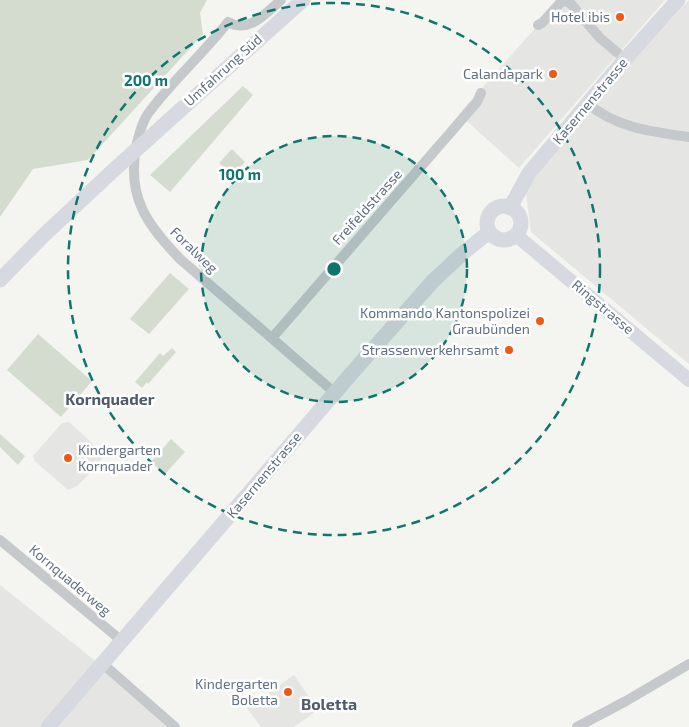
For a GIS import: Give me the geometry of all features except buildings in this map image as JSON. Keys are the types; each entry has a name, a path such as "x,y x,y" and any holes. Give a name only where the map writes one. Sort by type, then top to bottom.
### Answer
{"main road":[{"name":"Umfahrung Süd","path":"0,280 44,235 116,167 303,0"},
{"name":"Kasernenstrasse","path":"510,208 529,173 587,103 678,0"},
{"path":"504,206 510,208 520,218 520,227 516,235 507,240 497,239 489,232 487,220 493,210 504,206"},
{"name":"Kasernenstrasse","path":"48,727 334,393 439,275 489,232"},
{"name":"Ringstrasse","path":"516,235 689,380"}],"street":[{"name":"Foralweg","path":"282,0 260,18 245,26 236,26 228,22 211,44 148,113 139,135 134,163 134,182 137,198 145,215 162,240 180,259 334,393"},
{"path":"538,25 563,0 571,4 600,38 625,59"},
{"name":"Freifeldstrasse","path":"272,338 477,102 481,93"},
{"path":"587,103 606,116 630,126 689,137"},
{"name":"Kornquaderweg","path":"0,540 122,641"},
{"path":"103,664 175,727"},
{"path":"577,727 689,664"}],"shaded area":[{"path":"0,0 207,0 200,13 203,34 88,160 33,169 0,217"},
{"path":"563,0 665,0 519,168 459,114 538,25"},
{"path":"689,0 689,364 531,232 526,194 534,177 578,120"},
{"path":"243,86 253,95 170,192 150,175"},
{"path":"232,149 245,162 233,175 219,163"},
{"path":"170,273 189,289 149,334 130,319"},
{"path":"38,334 92,381 61,417 7,370"},
{"path":"172,348 176,352 148,384 147,382 142,388 135,382 160,353 163,356"},
{"name":"Kindergarten Kornquader","path":"69,422 105,455 94,468 94,471 77,486 68,490 35,461 33,456 62,423"},
{"path":"0,434 25,456 18,465 0,447"},
{"path":"171,439 185,452 165,474 151,462"},
{"path":"0,585 93,659 116,669 178,727 0,727"},
{"name":"Kindergarten Boletta","path":"294,675 318,710 294,727 261,727 247,708"}],"place":[{"name":"Hotel ibis","path":"620,17"},
{"name":"Calandapark","path":"553,74"},
{"name":"Kommando Kantonspolizei Graubünden","path":"540,321"},
{"name":"Strassenverkehrsamt","path":"509,350"},
{"name":"Kindergarten Kornquader","path":"68,458"},
{"name":"Kindergarten Boletta","path":"288,692"}],"district":[{"name":"Kornquader","path":"110,399"},
{"name":"Boletta","path":"329,704"}]}
